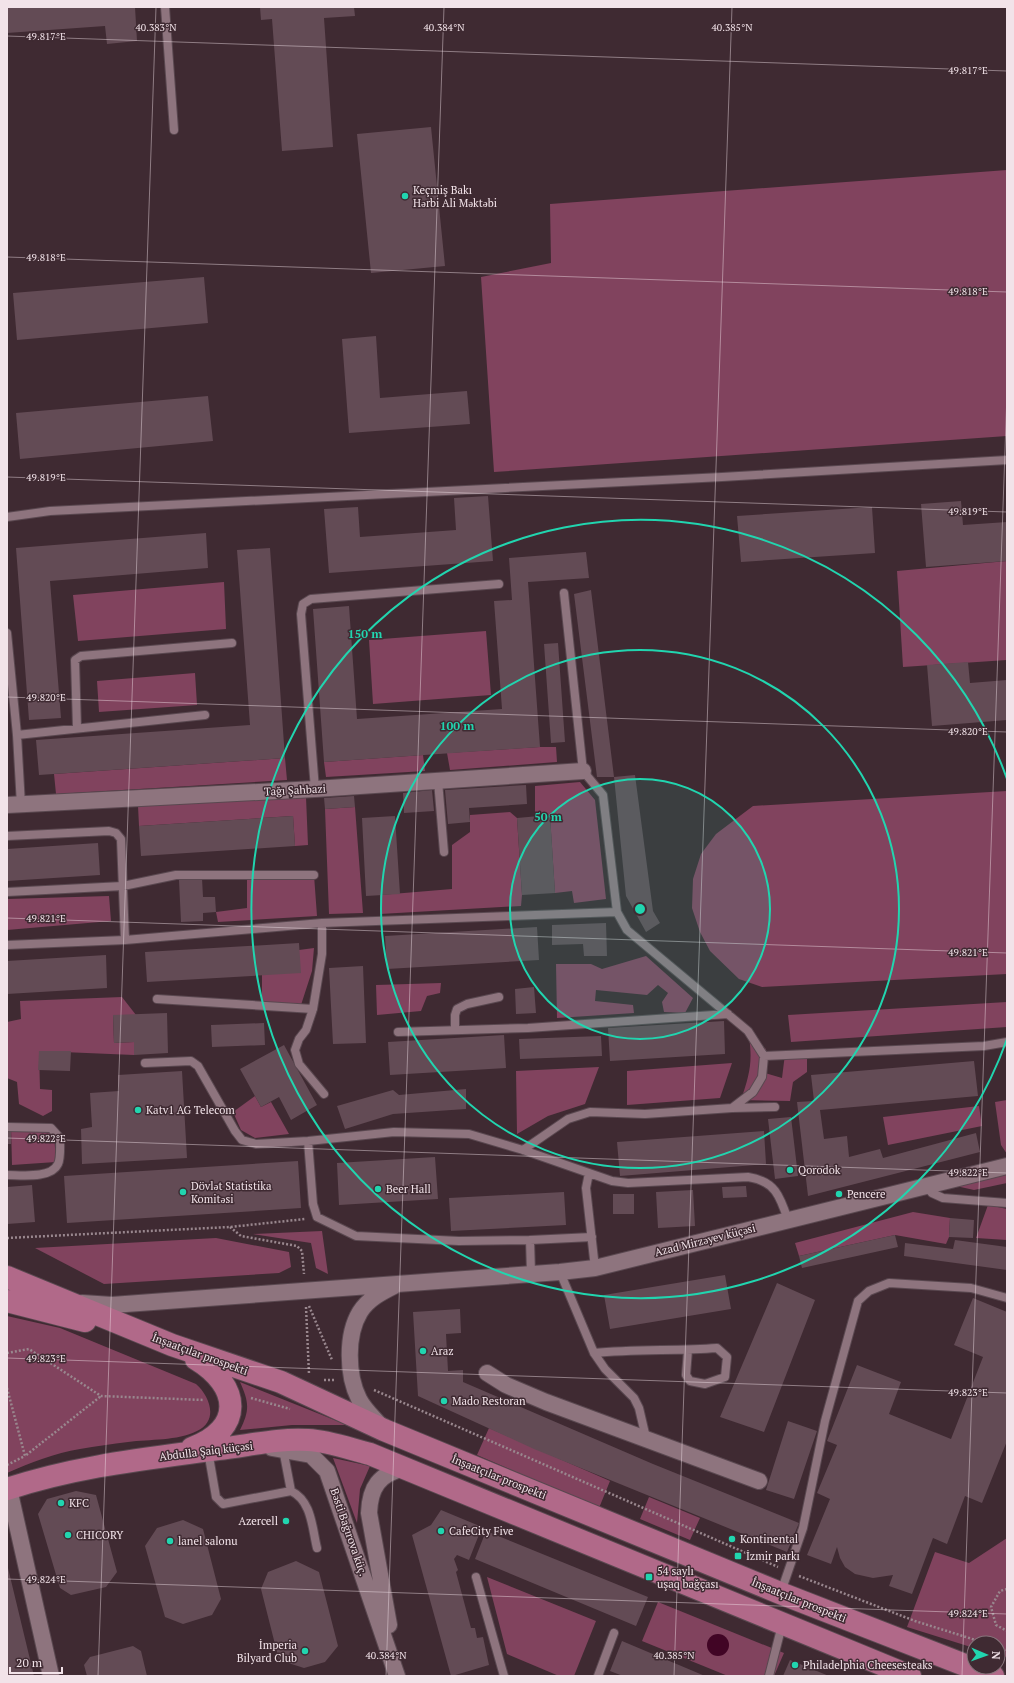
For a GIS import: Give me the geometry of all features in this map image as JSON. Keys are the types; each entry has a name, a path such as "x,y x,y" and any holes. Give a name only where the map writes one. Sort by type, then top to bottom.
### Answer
{"main road":[{"name":"İnşaatçılar prospekti","path":"7,1277 172,1345 281,1382 384,1430 780,1593 993,1676"},
{"path":"7,1301 172,1345 204,1364 219,1377 227,1389 230,1408 224,1426 214,1437 202,1444 169,1456"},
{"name":"Abdulla Şaiq küçəsi","path":"8,1489 78,1469 122,1461 281,1441 308,1440 332,1444 370,1454 405,1468"},
{"path":"405,1468 782,1625 910,1676"}],"street":[{"name":"Tağı Şahbazi","path":"14,805 315,789 583,771"},
{"name":"Azad Mirzəyev küçəsi","path":"63,1300 112,1305 560,1272 596,1268 925,1185 1007,1166"},
{"path":"384,1430 359,1399 353,1383 351,1343 354,1327 361,1311 371,1299 399,1283"},
{"path":"487,1373 506,1385 546,1402 759,1481"},
{"name":"Bəsti Bağırova küç.","path":"247,1446 283,1449 312,1455 327,1471 397,1676"},
{"name":"Bəsti Bağırova küç.","path":"397,1676 368,1513 370,1497 376,1485 390,1472 405,1468"},
{"path":"8,1489 51,1676"}],"lane":[{"path":"165,7 174,130"},
{"path":"7,517 50,511 722,477 1007,460"},
{"path":"315,789 301,614 303,604 310,599 499,584"},
{"path":"564,593 583,771 603,795 617,912 627,930 748,1031 764,1056 762,1076 754,1092 732,1108"},
{"path":"7,633 10,706 17,735 14,805"},
{"path":"78,728 75,660 81,656 232,643"},
{"path":"17,735 205,716"},
{"path":"438,781 444,852"},
{"path":"7,836 109,831 116,833 121,840 125,940"},
{"path":"7,892 123,886 176,875 314,875"},
{"path":"7,945 125,940 322,923 617,912"},
{"path":"322,923 322,954 314,993 313,1009 306,1030 295,1050 299,1064 324,1094"},
{"path":"455,1030 455,1015 457,1009 467,1004 500,997"},
{"path":"157,999 313,1009"},
{"path":"398,1032 528,1028 728,1014"},
{"path":"764,1056 984,1046 1007,1042"},
{"path":"145,1063 191,1061 198,1066 235,1131 242,1140 256,1144 308,1141 394,1132 469,1134 523,1150 612,1181 628,1183 748,1177 759,1179 767,1183 775,1190 780,1198 788,1220"},
{"path":"523,1150 568,1119 590,1112 645,1114 732,1108 775,1107"},
{"path":"7,1127 51,1128 60,1138 58,1164 51,1171 44,1174 7,1175"},
{"path":"308,1141 313,1204 318,1217 356,1236 459,1241 592,1237"},
{"path":"589,1173 586,1188 596,1268"},
{"path":"925,1185 932,1193 943,1198 1007,1203"},
{"path":"530,1240 531,1273"},
{"path":"560,1272 594,1353 606,1369 634,1398 639,1408 646,1438"},
{"path":"780,1593 803,1528 825,1421 858,1301 869,1291 889,1283 970,1288 1007,1298"},
{"path":"594,1353 651,1349 688,1350 717,1348 727,1357 724,1377 705,1384 690,1381 686,1375 688,1350"},
{"path":"283,1449 291,1491"},
{"path":"208,1451 216,1497 223,1504 291,1491 298,1494 307,1505 317,1548"},
{"path":"476,1577 504,1676"},
{"path":"769,1676 782,1625"},
{"path":"598,1676 614,1633"}],"path":[{"path":"7,1238 230,1227 318,1217"},
{"path":"230,1227 241,1236 297,1246 302,1251 305,1290"},
{"path":"310,1380 306,1300 334,1365"},
{"path":"7,1353 29,1349 101,1396 204,1400"},
{"path":"318,1380 341,1380"},
{"path":"7,1388 25,1456"},
{"path":"372,1389 788,1571 915,1622 966,1637"},
{"path":"7,1465 25,1456 101,1396"},
{"path":"251,1398 291,1409"},
{"path":"1007,1589 1000,1591 991,1607 996,1625 1007,1631"}],"shaded area":[{"path":"1007,170 1007,436 494,472 481,277 551,263 550,204"},
{"path":"1007,561 1007,660 903,667 897,571"},
{"path":"224,582 226,629 78,641 73,595"},
{"path":"486,631 491,695 373,704 369,640"},
{"path":"195,673 197,705 99,712 97,681"},
{"path":"556,747 557,762 450,770 447,753"},
{"path":"423,755 425,771 326,777 324,762"},
{"path":"285,758 287,780 56,794 54,774"},
{"path":"580,782 595,800 606,899 574,903 572,891 555,893 550,816 535,816 535,786"},
{"path":"1007,791 1007,974 762,987 739,979 710,951 700,932 692,908 693,879 701,854 716,834 753,806"},
{"path":"306,797 308,845 295,846 293,816 139,826 138,806"},
{"path":"355,807 363,913 329,914 325,809"},
{"path":"510,812 517,818 522,895 521,906 380,914 380,895 452,889 452,845 470,832 470,815"},
{"path":"314,875 317,916 218,922 216,912 247,908 247,879"},
{"path":"109,896 111,921 7,930 7,899"},
{"path":"314,948 312,971 301,1005 262,1002 262,975 299,950"},
{"path":"646,956 693,998 685,1013 664,1012 662,1002 668,993 658,985 647,995 596,990 595,1001 633,1005 634,1013 557,1018 556,964 591,964 602,969"},
{"path":"441,983 440,993 427,996 421,1011 377,1015 376,985"},
{"path":"122,997 136,1015 113,1016 114,1043 134,1042 134,1055 39,1051 40,1089 52,1090 52,1111 43,1116 19,1104 17,1082 7,1078 7,1022 21,1019 20,1001"},
{"path":"1007,1002 1007,1027 791,1042 788,1015"},
{"path":"749,1037 766,1049 765,1073 782,1078 785,1054 807,1056 807,1072 793,1082 790,1101 741,1100 750,1069 751,1054"},
{"path":"732,1063 720,1098 627,1105 627,1071"},
{"path":"599,1067 585,1104 548,1116 517,1134 516,1071"},
{"path":"255,1096 261,1107 271,1102 289,1134 255,1138 241,1130 233,1112"},
{"path":"1007,1100 1007,1154 1001,1145 995,1102"},
{"path":"979,1106 982,1126 888,1145 883,1117"},
{"path":"11,1126 54,1133 56,1162 12,1165"},
{"path":"1007,1173 1007,1183 974,1190 956,1186"},
{"path":"988,1205 1007,1209 1007,1240 976,1238"},
{"path":"913,1212 950,1218 949,1237 946,1244 895,1235 799,1256 795,1243"},
{"path":"322,1231 328,1274 316,1268 311,1243 253,1234"},
{"path":"216,1238 289,1252 291,1267 279,1273 104,1284 35,1248"},
{"path":"7,1316 60,1328 196,1384 205,1395 210,1408 208,1421 204,1427 181,1437 136,1441 61,1453 7,1473"},
{"path":"240,1382 347,1425 292,1425 240,1430 247,1411 247,1401"},
{"path":"489,1428 610,1481 599,1508 477,1455"},
{"path":"333,1458 370,1466 360,1489 357,1523"},
{"path":"649,1497 700,1518 690,1540 640,1519"},
{"path":"1007,1538 1007,1657 1006,1635 966,1635 966,1645 907,1627 935,1552 969,1563"},
{"path":"487,1577 596,1621 574,1676 559,1676 507,1654"},
{"path":"658,1602 784,1653 774,1676 728,1676 642,1641"},
{"path":"718,1634 726,1637 729,1645 726,1653 718,1656 710,1653 707,1645 710,1637"}],"building":[{"path":"7,7 135,7 137,41 107,44 105,26 7,33"},
{"path":"260,7 354,7 355,16 324,18 333,147 282,151 272,19 261,20"},
{"path":"431,127 445,266 371,273 357,134"},
{"path":"204,277 208,323 17,340 13,293"},
{"path":"376,336 380,398 467,391 470,424 349,433 342,339"},
{"path":"208,396 213,441 20,459 16,413"},
{"path":"488,496 493,561 329,573 324,509 358,507 360,537 456,530 454,498"},
{"path":"961,501 963,525 1007,522 1007,561 926,567 921,504"},
{"path":"872,507 875,553 741,562 737,516"},
{"path":"206,533 208,568 50,581 61,718 29,720 16,548"},
{"path":"270,548 285,758 39,775 36,740 250,725 237,550"},
{"path":"586,552 589,578 528,582 540,747 324,762 313,609 349,606 357,719 502,709 494,601 512,600 509,558"},
{"path":"591,590 614,777 597,777 574,594"},
{"path":"558,643 565,742 551,743 544,644"},
{"path":"968,662 970,683 1007,680 1007,720 932,726 927,665"},
{"path":"635,775 653,911 660,923 646,932 626,896 614,777"},
{"path":"526,785 527,804 469,808 470,822 448,824 445,790"},
{"path":"432,790 434,811 404,813 403,793"},
{"path":"354,796 355,807 325,809 324,798"},
{"path":"550,815 555,893 522,895 517,818"},
{"path":"293,816 295,846 141,856 139,826"},
{"path":"395,816 400,894 366,896 362,818"},
{"path":"98,843 100,875 7,881 7,849"},
{"path":"202,878 203,897 215,897 216,912 203,913 203,921 181,922 179,880"},
{"path":"606,923 607,956 584,956 583,944 552,945 552,925"},
{"path":"537,927 539,960 387,969 385,936"},
{"path":"299,943 301,973 147,982 145,952"},
{"path":"106,955 107,988 7,994 7,961"},
{"path":"363,966 366,1043 333,1044 329,968"},
{"path":"534,987 536,1013 516,1014 515,989"},
{"path":"167,1013 168,1053 134,1055 134,1042 114,1043 113,1015"},
{"path":"724,1021 725,1054 610,1061 608,1028"},
{"path":"264,1023 265,1045 212,1047 211,1025"},
{"path":"504,1035 506,1068 390,1075 388,1042"},
{"path":"601,1036 602,1056 520,1059 519,1039"},
{"path":"284,1045 317,1105 291,1120 279,1097 261,1107 240,1069"},
{"path":"39,1051 71,1051 70,1071 38,1070"},
{"path":"974,1061 978,1096 820,1110 824,1139 847,1136 849,1157 880,1149 883,1158 976,1133 980,1152 808,1196 797,1102 814,1101 811,1075"},
{"name":"Katv1 AG Telecom","path":"182,1071 187,1158 82,1164 81,1129 92,1127 90,1093 119,1091 118,1075"},
{"path":"466,1089 466,1109 393,1114 345,1129 337,1106 393,1090 399,1095"},
{"path":"791,1117 798,1176 775,1179 768,1119"},
{"path":"764,1131 766,1164 620,1176 617,1142"},
{"path":"7,1132 11,1132 11,1144 7,1144"},
{"path":"435,1157 438,1199 339,1205 337,1163"},
{"name":"Dövlət Statistika Komitəsi","path":"298,1161 301,1208 67,1223 64,1176"},
{"path":"32,1185 35,1222 7,1224 7,1187"},
{"path":"746,1186 747,1197 723,1198 722,1187"},
{"path":"693,1190 695,1226 658,1228 656,1192"},
{"path":"564,1192 566,1225 451,1231 449,1198"},
{"path":"613,1194 634,1194 634,1214 613,1214"},
{"path":"950,1218 974,1220 973,1238 949,1237"},
{"path":"895,1235 898,1247 802,1268 799,1256"},
{"path":"955,1240 1007,1247 1007,1270 904,1256 905,1243 953,1249"},
{"path":"725,1275 731,1309 610,1329 604,1295"},
{"path":"777,1283 815,1300 764,1432 720,1417"},
{"path":"973,1298 1007,1312 1007,1441 982,1503 965,1496 947,1544 933,1538 912,1594 889,1586 893,1575 873,1578 855,1574 845,1567 840,1558 837,1547 831,1564 807,1555 830,1499 817,1493 837,1445 827,1441 857,1365 901,1382 889,1414 951,1439 983,1357 954,1345"},
{"path":"460,1309 461,1333 446,1334 448,1371 463,1370 463,1382 653,1464 799,1523 787,1552 534,1449 418,1396 413,1312"},
{"path":"788,1421 817,1431 794,1499 766,1490"},
{"path":"76,1491 96,1495 117,1572 106,1587 71,1595 60,1588 38,1514 47,1499"},
{"path":"441,1510 482,1527 469,1560 457,1555 454,1559 458,1570 456,1572 471,1628 475,1628 477,1638 483,1637 489,1665 452,1676 412,1535 431,1525"},
{"path":"183,1520 203,1529 221,1599 212,1615 183,1624 165,1617 145,1546 157,1528"},
{"path":"486,1531 648,1597 636,1626 475,1559"},
{"path":"296,1561 319,1572 338,1646 325,1662 304,1668 279,1660 261,1589 268,1572"},
{"path":"8,1568 34,1676 7,1676"},
{"path":"622,1641 705,1676 623,1676 610,1671"},
{"path":"133,1646 141,1651 147,1676 87,1676 84,1665 90,1657"},
{"path":"790,1660 829,1676 783,1676"}],"place":[{"name":"Keçmiş Bakı Hərbi Ali Məktəbi","path":"405,196"},
{"name":"Katv1 AG Telecom","path":"138,1110"},
{"name":"Qorodok","path":"790,1170"},
{"name":"Beer Hall","path":"378,1189"},
{"name":"Dövlət Statistika Komitəsi","path":"183,1192"},
{"name":"Pencere","path":"839,1194"},
{"name":"Araz","path":"423,1351"},
{"name":"Mado Restoran","path":"444,1401"},
{"name":"KFC","path":"61,1503"},
{"name":"Azercell","path":"286,1521"},
{"name":"CafeCity Five","path":"441,1531"},
{"name":"CHICORY","path":"68,1535"},
{"name":"Kontinental","path":"732,1539"},
{"name":"lanel salonu","path":"170,1541"},
{"name":"İzmir parkı","path":"738,1556"},
{"name":"54 saylı uşaq bağçası","path":"649,1577"},
{"name":"İmperia Bilyard Club","path":"305,1651"},
{"name":"Philadelphia Cheesesteaks","path":"795,1665"}]}
